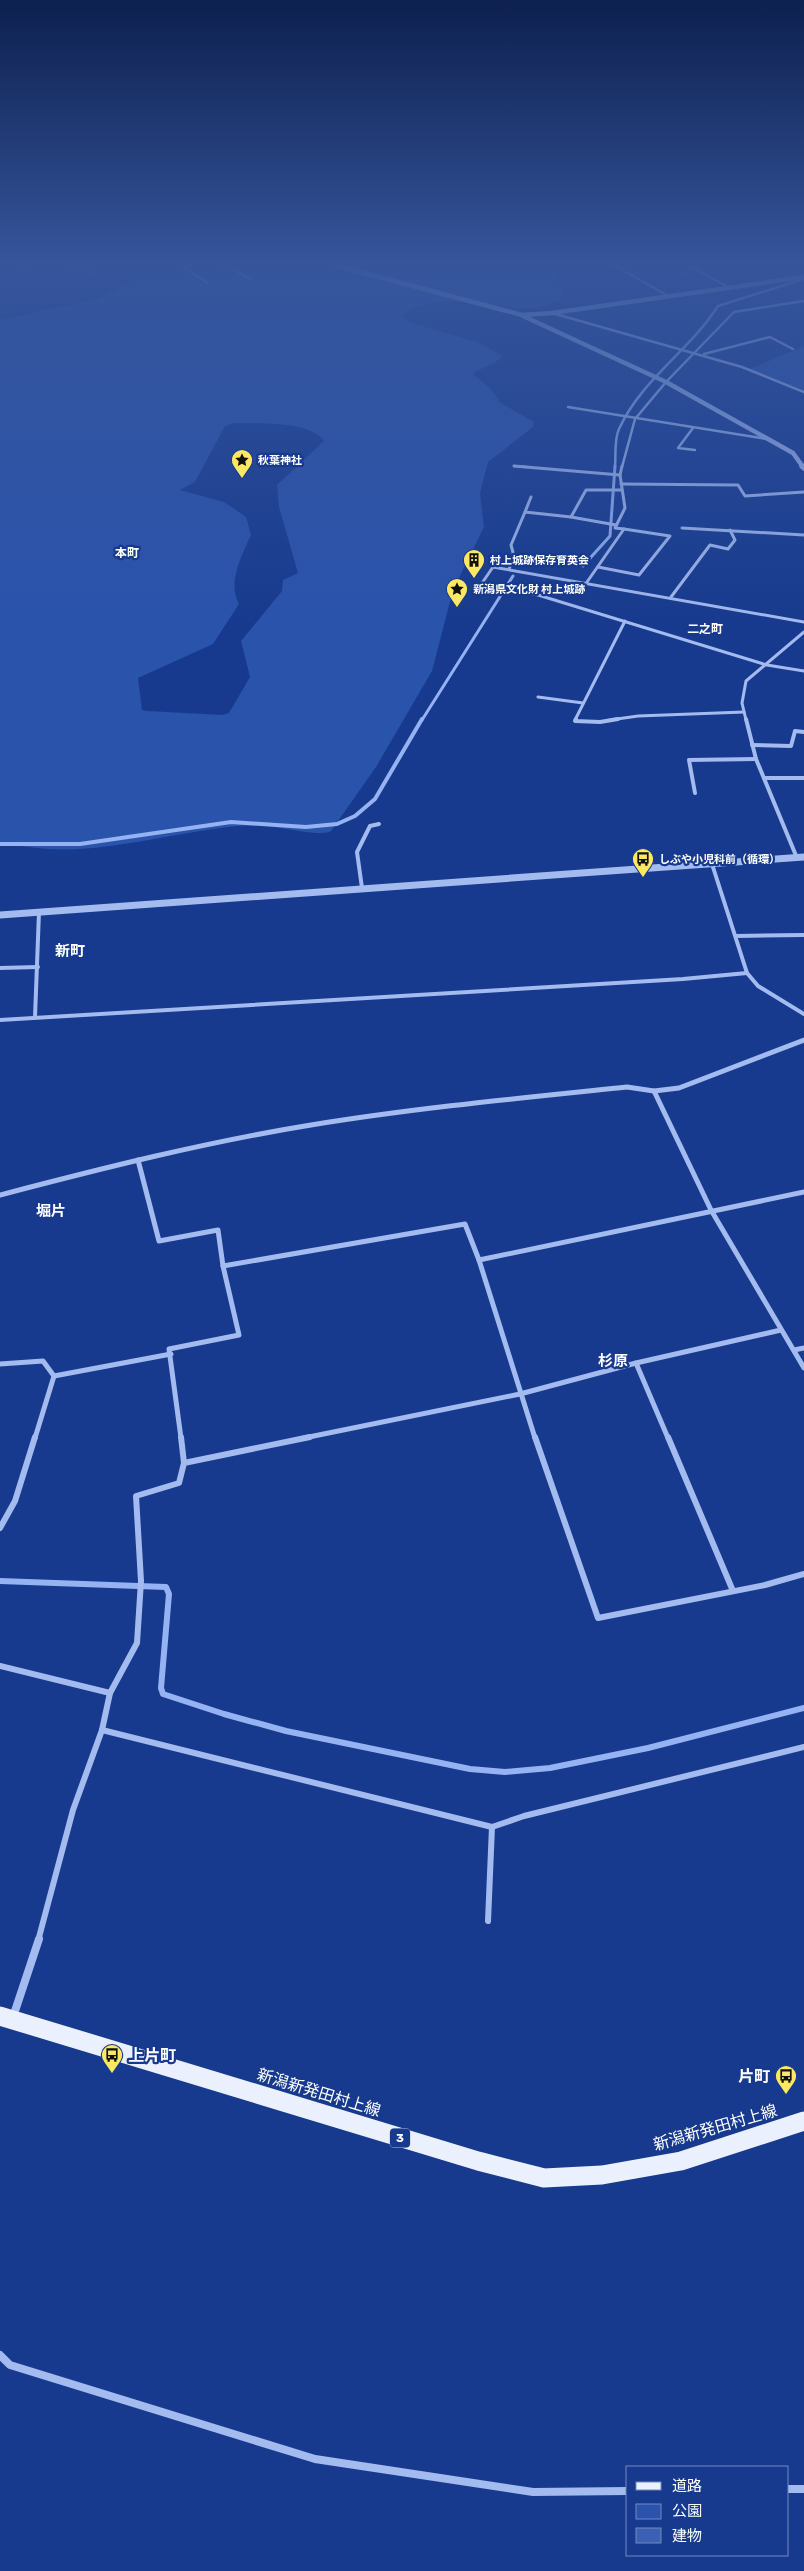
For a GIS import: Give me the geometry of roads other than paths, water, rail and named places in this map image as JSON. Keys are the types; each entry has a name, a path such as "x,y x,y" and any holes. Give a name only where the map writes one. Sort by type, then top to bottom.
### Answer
{"main road":[{"name":"新潟新発田村上線","path":"6,2018 478,2161 544,2178 602,2175 681,2161 804,2121"}],"street":[{"path":"616,525 625,508 620,475 635,419 664,385"},
{"path":"671,385 795,452 804,468"},
{"path":"788,385 804,392"},
{"path":"568,407 770,439"},
{"path":"693,428 678,448 695,450"},
{"path":"514,466 620,475"},
{"path":"621,484 738,484 745,496 804,492"},
{"path":"571,517 586,490 622,490"},
{"path":"509,569 514,556 511,545 531,497"},
{"path":"525,512 571,517 616,525"},
{"path":"598,567 639,575 670,536 624,530 615,528 616,525"},
{"path":"682,528 804,534"},
{"path":"587,582 624,530"},
{"path":"671,597 710,545 728,549 735,540 730,530"},
{"path":"804,622 587,582 493,567 480,586 538,595 767,665 804,671"},
{"path":"625,622 575,721 600,722 638,716 744,712"},
{"path":"0,915 800,857 756,759 742,703 746,681 804,632"},
{"path":"538,697 583,703"},
{"path":"752,746 791,746 795,731 804,732"},
{"path":"695,793 689,760 756,759"},
{"path":"764,778 804,778"},
{"path":"362,888 357,852 370,826 379,824"},
{"path":"712,864 747,973 758,986 804,1014"},
{"path":"35,1017 39,912"},
{"path":"736,936 804,935"},
{"path":"0,968 38,967"},
{"path":"0,1020 674,980 747,973"},
{"path":"0,1195 138,1160 266,1132 367,1116 627,1088 654,1090 678,1088 804,1040"},
{"path":"654,1090 711,1210 804,1368"},
{"path":"6,2018 44,1927 74,1810 102,1730 110,1693 137,1644 141,1581 136,1496 179,1483 184,1463 169,1349 240,1335 223,1266 218,1230 159,1241 138,1160"},
{"path":"479,1260 804,1192"},
{"path":"223,1266 466,1224 520,1394 598,1618 733,1591 804,1574"},
{"path":"184,1463 520,1394 636,1363 782,1330"},
{"path":"794,1350 804,1348"},
{"path":"54,1376 171,1354"},
{"path":"0,1364 43,1361 54,1376"},
{"path":"636,1363 733,1591"},
{"path":"0,1528 15,1501 54,1376"},
{"path":"0,1666 110,1693"},
{"path":"102,1730 492,1827 524,1816 804,1747"},
{"path":"488,1921 492,1827"},
{"path":"0,2355 10,2365 315,2458 533,2492 626,2491"},
{"path":"789,2489 804,2489"}],"waterway":[{"path":"615,467 617,433 628,411 649,385"},
{"path":"583,566 610,536 615,466"},
{"path":"422,720 513,576"},
{"path":"0,844 80,844 231,822 306,827 337,824 355,816 375,799 422,719"},
{"path":"0,1581 166,1587 169,1594 161,1688 163,1694 224,1714 286,1731 470,1769 505,1772 550,1768 648,1748 804,1708"}],"place":[{"name":"秋葉神社","path":"242,479"},
{"name":"村上城跡保存育英会","path":"474,579"},
{"name":"新潟県文化財 村上城跡","path":"457,608"},
{"name":"しぶや小児科前（循環）","path":"643,878"},
{"name":"上片町","path":"112,2074"},
{"name":"片町","path":"786,2095"}],"district":[{"name":"本町","path":"127,553"},
{"name":"二之町","path":"705,629"},
{"name":"新町","path":"70,951"},
{"name":"堀片","path":"51,1211"},
{"name":"杉原","path":"613,1361"}]}
